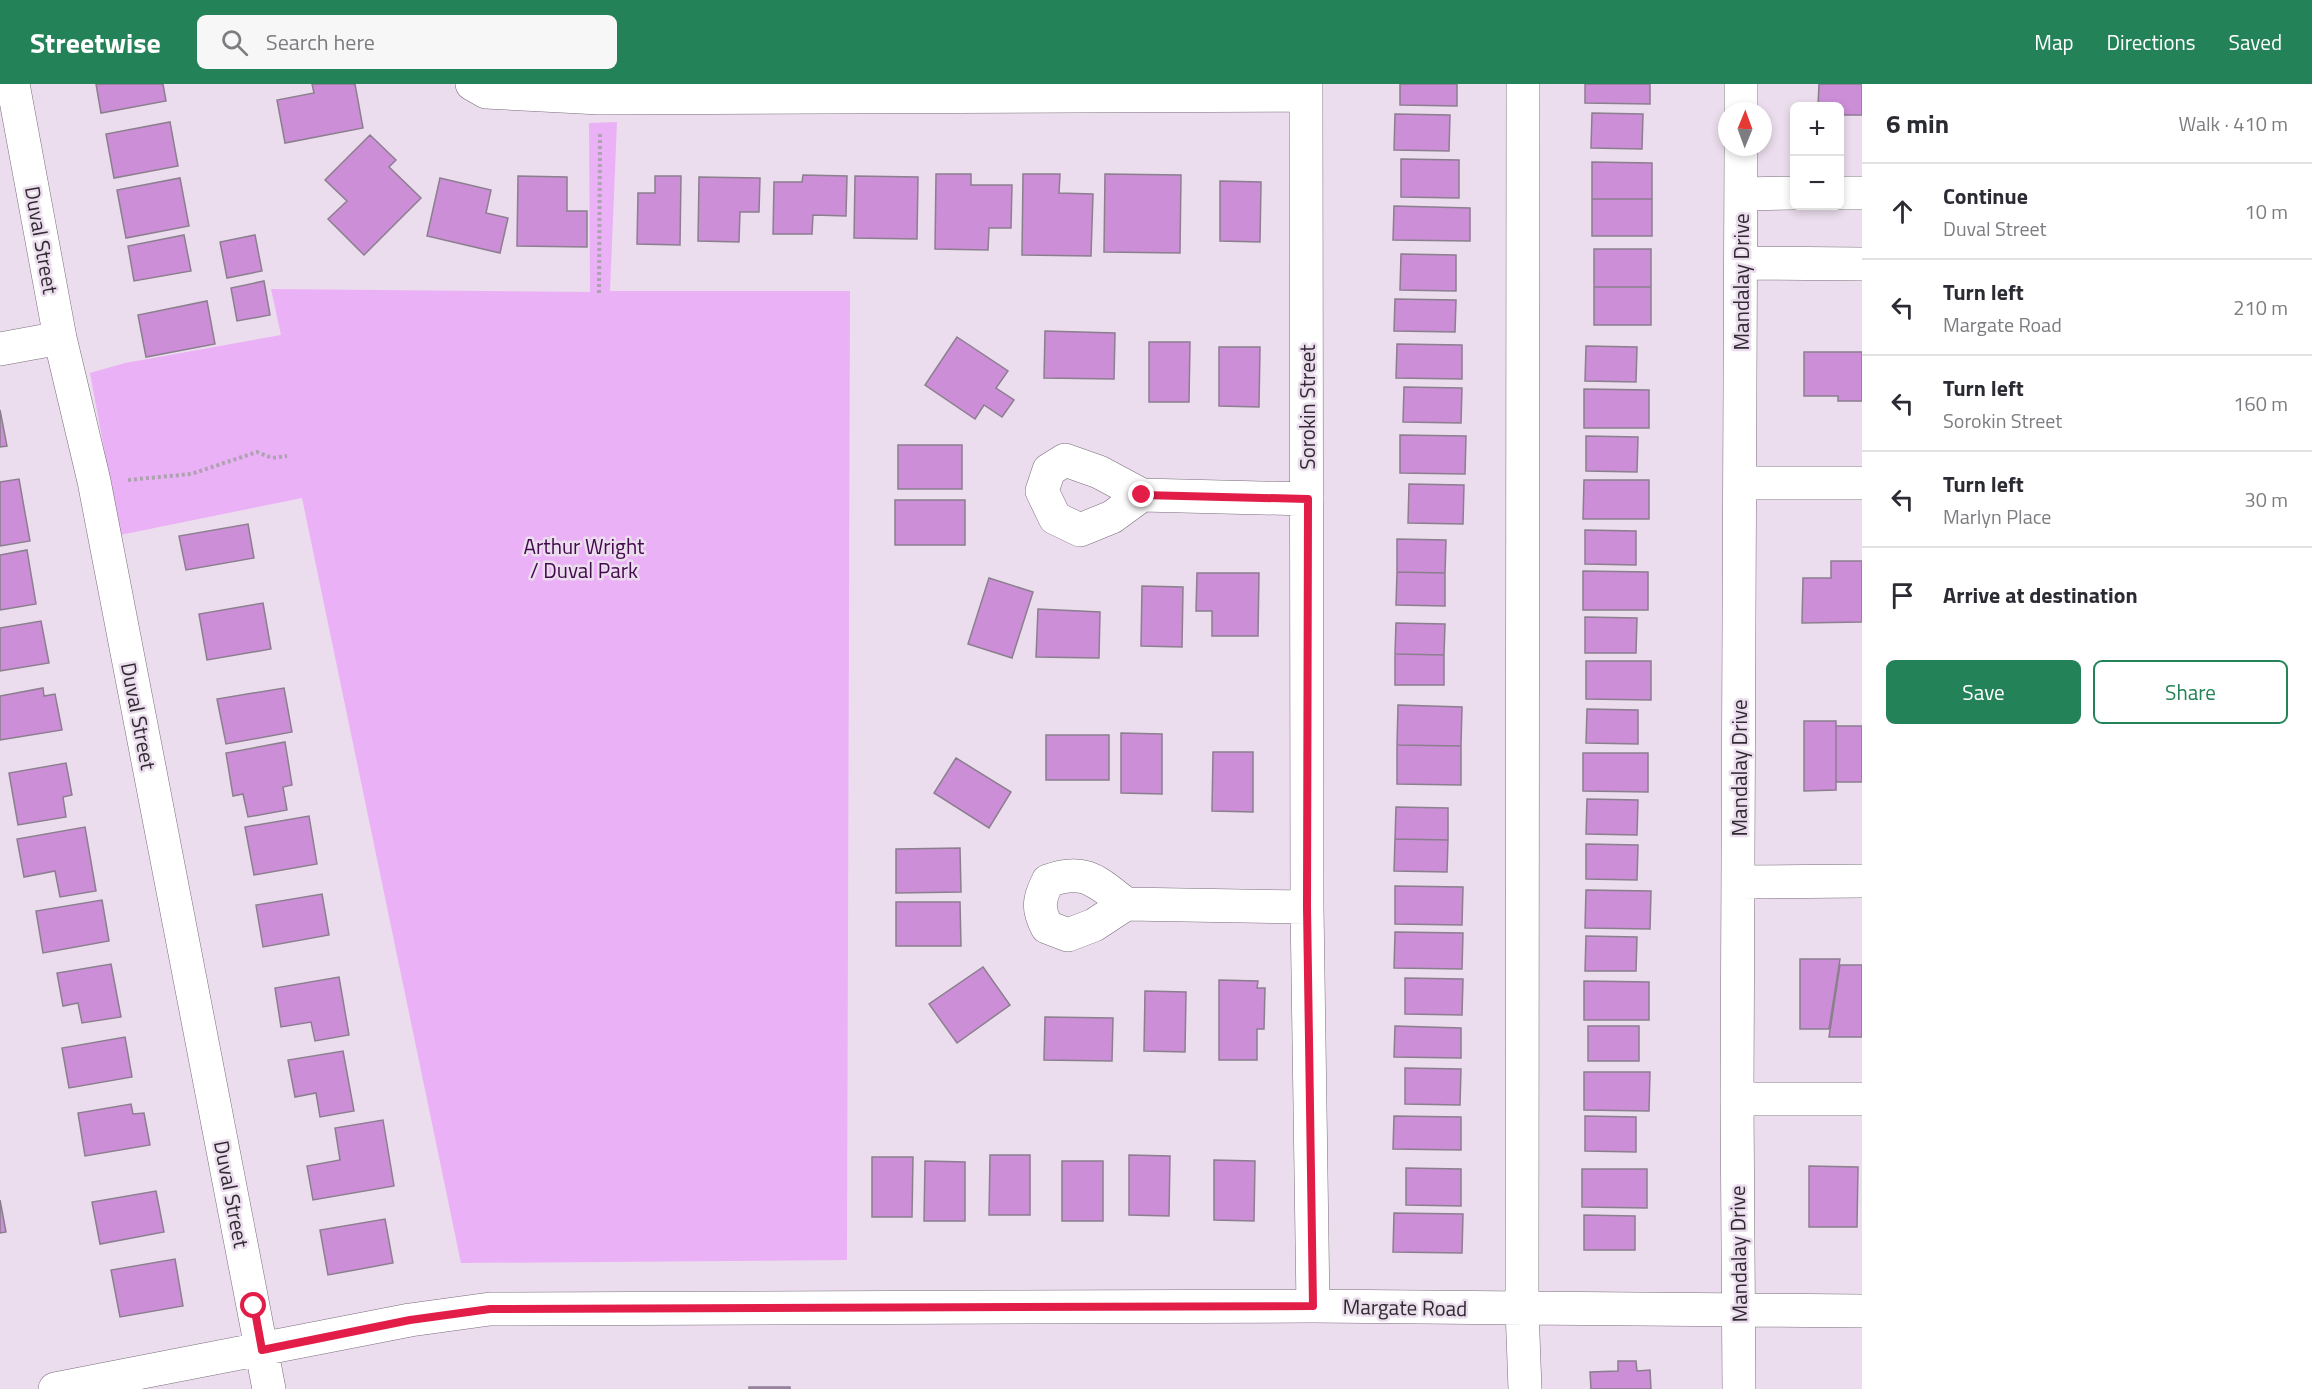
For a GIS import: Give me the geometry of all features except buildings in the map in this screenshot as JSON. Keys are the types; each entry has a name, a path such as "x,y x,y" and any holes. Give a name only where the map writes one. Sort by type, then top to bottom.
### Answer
{"street":[{"name":"Duval Street","path":"13,84 60,338 94,481 269,1389"},
{"path":"472,84 486,92 600,98 1306,90"},
{"path":"1523,84 1522,1308 1525,1389"},
{"path":"1741,84 1741,102"},
{"name":"Sorokin Street","path":"1306,90 1307,907 1313,1306"},
{"name":"Mandalay Drive","path":"1739,1389 1737,1099 1741,156"},
{"path":"1741,194 1790,193"},
{"path":"1844,193 1862,193"},
{"path":"1742,263 1862,264"},
{"path":"0,349 60,338"},
{"path":"1741,483 1862,483"},
{"path":"1142,495 1308,499"},
{"path":"1738,882 1862,881"},
{"path":"1126,904 1307,907"},
{"path":"1737,1099 1862,1099"},
{"name":"Margate Road","path":"55,1389 410,1320 490,1309 1313,1306 1862,1311"}],"path":[{"path":"599,293 600,98"},
{"path":"94,481 112,484 141,478 192,474 257,452 272,458 287,456"}],"green space":[{"name":"Arthur Wright / Duval Park","path":"617,122 610,291 850,291 847,1260 461,1263 302,498 120,535 90,373 125,363 281,335 271,289 590,292 589,123"}],"route":[{"path":"254,1306 262,1350 410,1320 490,1309 1313,1306 1307,907 1308,499 1142,495"}]}
